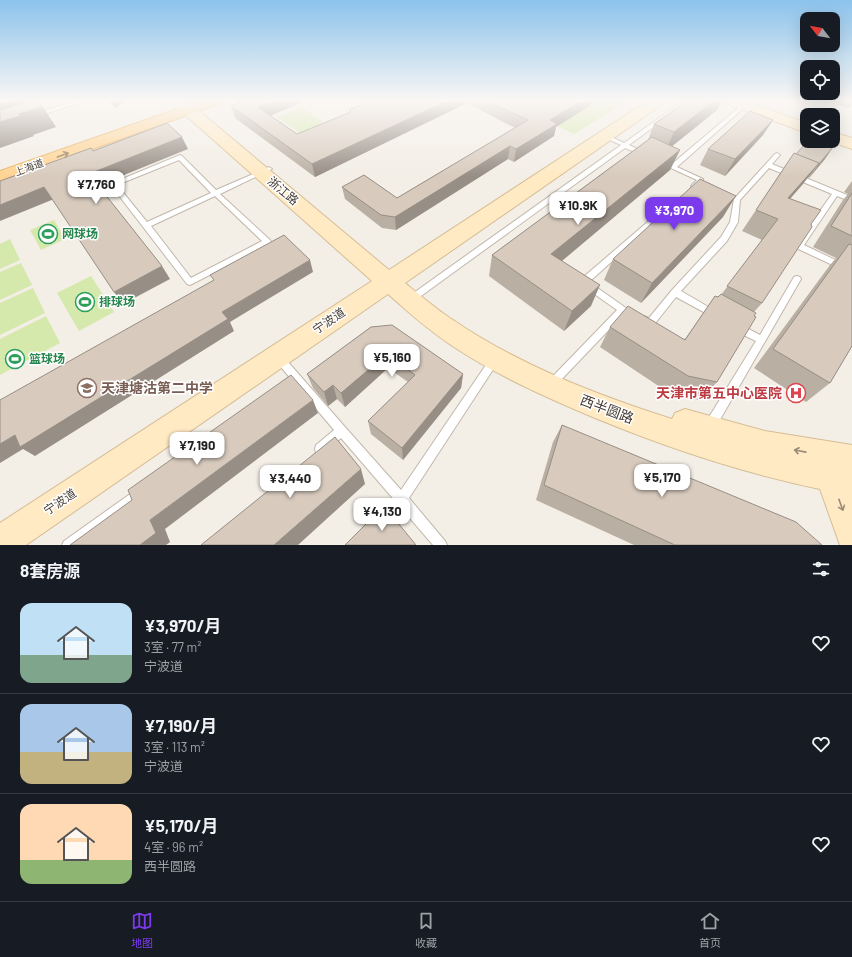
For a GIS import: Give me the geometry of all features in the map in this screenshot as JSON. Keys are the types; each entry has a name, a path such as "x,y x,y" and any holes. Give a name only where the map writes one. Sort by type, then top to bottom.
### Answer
{"main road":[{"name":"上海道","path":"0,165 125,125"},
{"name":"上海道","path":"0,178 145,125"}],"street":[{"name":"浙江路","path":"213,125 389,275"},
{"name":"宁波道","path":"6,534 609,125"},
{"name":"宁波道","path":"389,275 615,140 631,125"},
{"path":"840,131 852,135"},
{"path":"840,140 852,144"},
{"name":"西半圆路","path":"389,275 418,294 497,355 605,396 707,430 765,445 840,468"},
{"name":"西半圆路","path":"389,275 438,323 554,388 661,430 711,447 774,464 840,468"},
{"path":"840,468 852,535"}],"lane":[{"path":"418,294 615,140 642,125"},
{"path":"673,167 722,125"},
{"path":"615,140 701,180 689,190"},
{"path":"678,200 584,282 623,310 650,323 675,292 724,239 734,222 737,199 777,155"},
{"path":"180,157 216,194 267,242 190,282 146,225 113,184 180,157"},
{"path":"768,165 852,200"},
{"path":"146,225 265,171"},
{"path":"836,193 799,246 852,270"},
{"path":"707,430 797,279"},
{"path":"675,292 762,340"},
{"path":"558,377 623,310"},
{"path":"274,352 295,383 341,431 441,545"},
{"path":"402,499 497,355"},
{"path":"312,456 341,431"},
{"path":"68,545 151,486"}],"green space":[{"path":"289,125 327,125 331,128 307,138"},
{"path":"556,125 588,125 574,134"},
{"name":"网球场","path":"54,220 65,239 41,250 30,230"},
{"path":"10,239 20,260 0,269 0,244"},
{"path":"21,263 32,285 0,300 0,272"},
{"name":"排球场","path":"91,276 114,312 79,331 57,293"},
{"name":"篮球场","path":"33,288 45,313 0,335 0,303"},
{"name":"篮球场","path":"46,316 60,343 0,375 0,339"}],"building":[{"path":"161,125 170,125 182,137 89,174 162,266 114,292 44,187 0,205 0,181 91,148 93,151"},
{"path":"258,125 285,125 297,134 318,125 395,125 312,164"},
{"path":"519,125 555,125 516,149 510,146 395,217 381,215 342,187 364,175 397,198"},
{"path":"658,125 682,125 674,132"},
{"path":"734,125 768,125 735,159 708,149"},
{"path":"652,137 680,150 551,254 600,285 572,311 492,255"},
{"path":"802,148 832,148 818,165 819,163 796,154"},
{"path":"794,153 819,163 788,198 821,210 811,224 812,227 762,303 727,286 778,219 756,210"},
{"path":"700,179 736,196 652,283 613,259"},
{"path":"852,193 852,236 831,226"},
{"path":"284,235 310,260 222,312 228,319 20,447 15,435 0,444 0,400 214,280 210,275"},
{"path":"849,244 852,245 852,346 830,383 773,349"},
{"path":"721,294 756,313 754,316 756,317 717,382 688,376 610,327 628,306 685,340 715,296 718,297"},
{"path":"392,325 463,374 402,448 368,421 415,375 387,354 341,393 333,385 324,392 307,374 371,327"},
{"path":"291,375 313,400 150,520 156,533 140,545 70,545 132,500 128,490"},
{"path":"562,425 796,522 822,545 675,545 544,485"},
{"path":"335,437 361,469 274,545 201,545"},
{"path":"384,506 416,545 345,545"}],"place":[{"name":"网球场","path":"48,234"},
{"name":"排球场","path":"85,302"},
{"name":"篮球场","path":"15,359"},
{"name":"天津塘沽第二中学","path":"87,388"},
{"name":"天津市第五中心医院","path":"796,393"}]}
